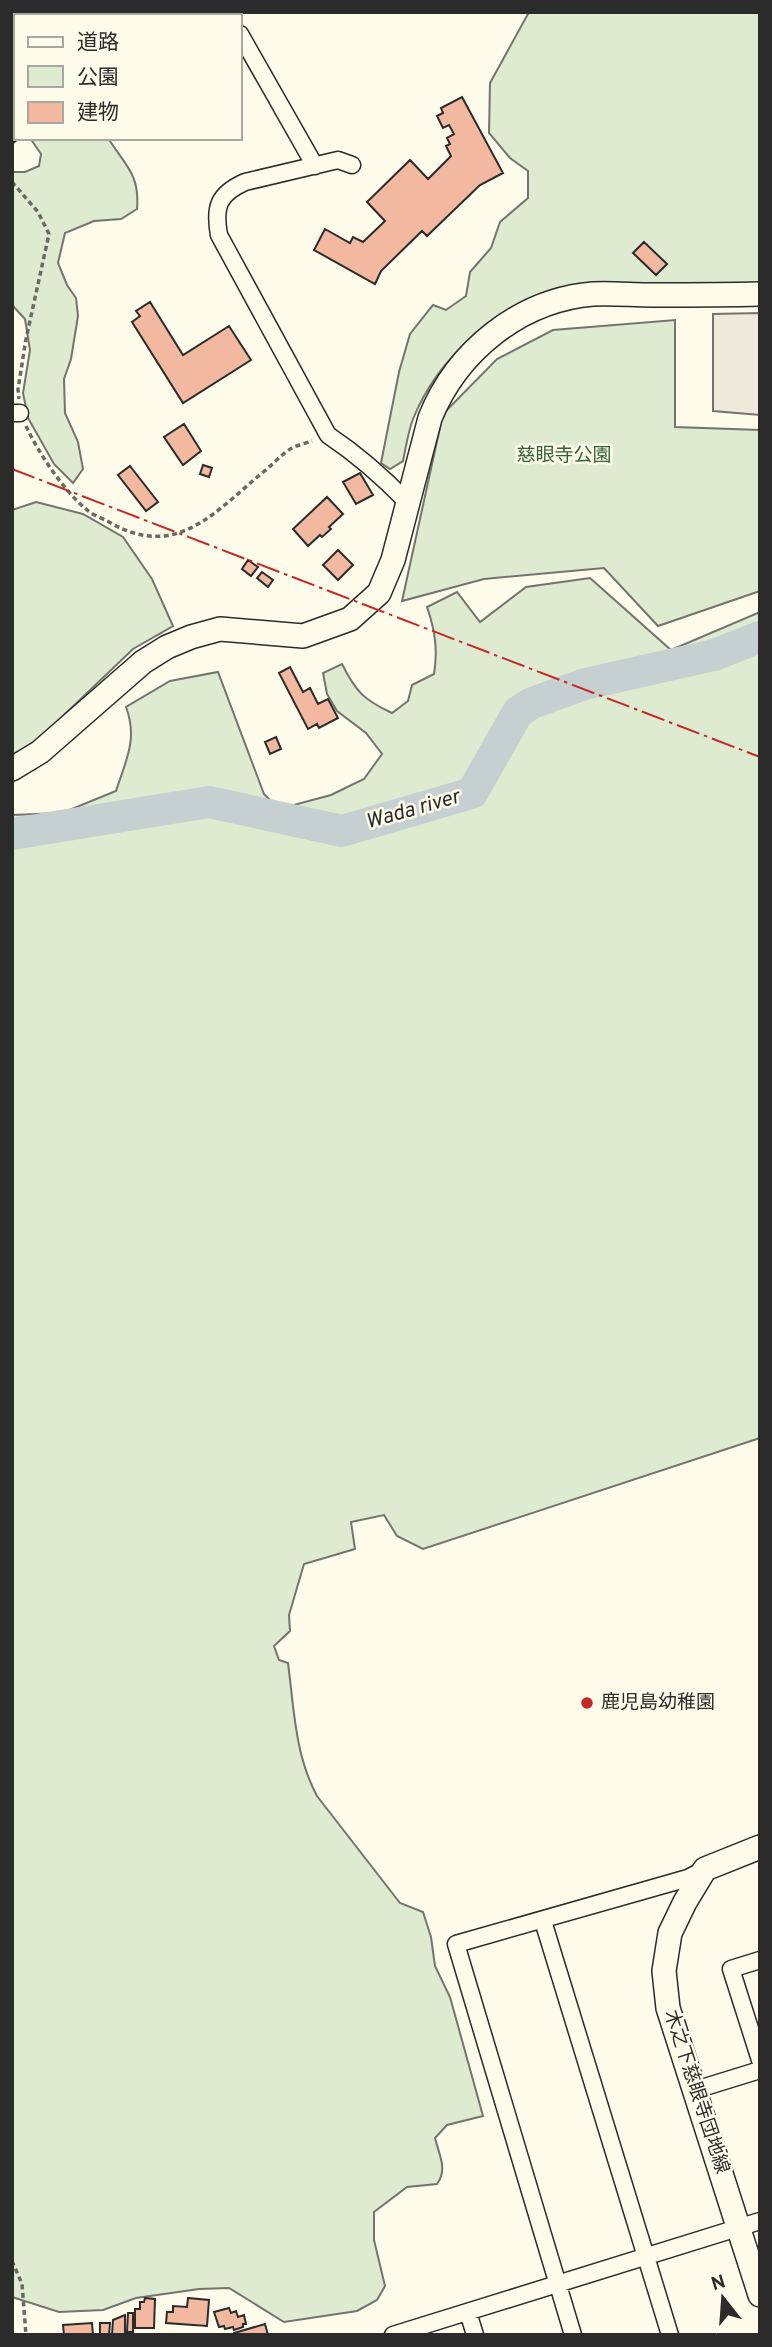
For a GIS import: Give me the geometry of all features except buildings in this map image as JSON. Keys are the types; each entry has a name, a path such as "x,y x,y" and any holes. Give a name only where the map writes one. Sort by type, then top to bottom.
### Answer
{"street":[{"path":"242,38 315,166"},
{"path":"352,165 338,160 231,188 220,199 216,218 219,234 328,435 378,472 408,503"},
{"path":"12,769 40,752 143,662 167,646 191,636 220,629 303,636 350,619 379,593 393,559 430,418 439,397 471,354 502,327 537,308 593,294 760,294"},
{"path":"573,2335 456,1944 688,1878 760,1847"},
{"name":"木之下慈眼寺団地線","path":"705,1869 670,1933 663,1971 668,2008 695,2090 749,2224 760,2295"},
{"path":"544,1921 670,2335"},
{"path":"760,1960 731,1969 760,2060"},
{"path":"695,2090 760,2070"},
{"path":"393,2335 749,2224"},
{"path":"468,2312 475,2335"}],"path":[{"path":"12,182 38,212 49,234 26,340 16,413 47,462 86,509 120,528 145,537 163,538 186,531 203,521 291,449 328,435"},
{"path":"12,2262 22,2284 26,2335"}],"green space":[{"path":"529,12 760,12 760,283 579,284 537,296 514,307 472,337 438,375 413,419 403,461 390,469 381,463 399,372 410,334 433,305 446,310 466,296 470,272 491,248 500,222 528,198 528,171 510,158 489,133 490,83"},
{"path":"31,140 109,140 134,178 137,197 137,209 121,219 94,221 65,233 58,263 76,298 78,316 71,359 64,379 65,413 78,442 83,469 73,483 54,464 28,418 23,393 30,350 25,319 12,305 12,172 25,172 39,166 41,154"},
{"name":"慈眼寺公園","path":"675,320 675,427 760,430 760,591 658,626 604,568 484,579 402,601 443,414 497,359 553,330"},
{"path":"36,502 83,514 123,537 152,579 173,626 133,649 43,735 12,759 12,510"},
{"path":"590,578 671,650 760,612 760,1438 423,1549 397,1536 384,1515 351,1522 355,1549 304,1564 289,1615 290,1631 274,1646 279,1660 288,1663 296,1731 304,1764 317,1796 400,1903 423,1912 431,1937 435,1966 450,1997 483,2116 447,2125 435,2138 442,2167 437,2184 407,2187 374,2212 374,2240 385,2286 377,2300 357,2311 284,2322 229,2288 199,2289 136,2298 103,2310 59,2312 12,2297 12,815 62,813 116,791 131,739 126,707 170,681 218,672 264,794 279,809 331,795 364,779 382,754 366,733 337,711 327,694 323,673 342,664 362,694 392,713 408,701 412,685 434,674 435,640 427,607 457,592 480,622 526,587"}],"shaded area":[{"path":"760,313 760,415 713,411 713,314"}],"waterway":[{"name":"Wada river","path":"12,834 209,802 342,831 472,793 518,712 532,703 585,684 714,655 760,637"}],"power":[{"path":"12,469 760,757"}],"place":[{"name":"鹿児島幼稚園","path":"587,1703"}]}
